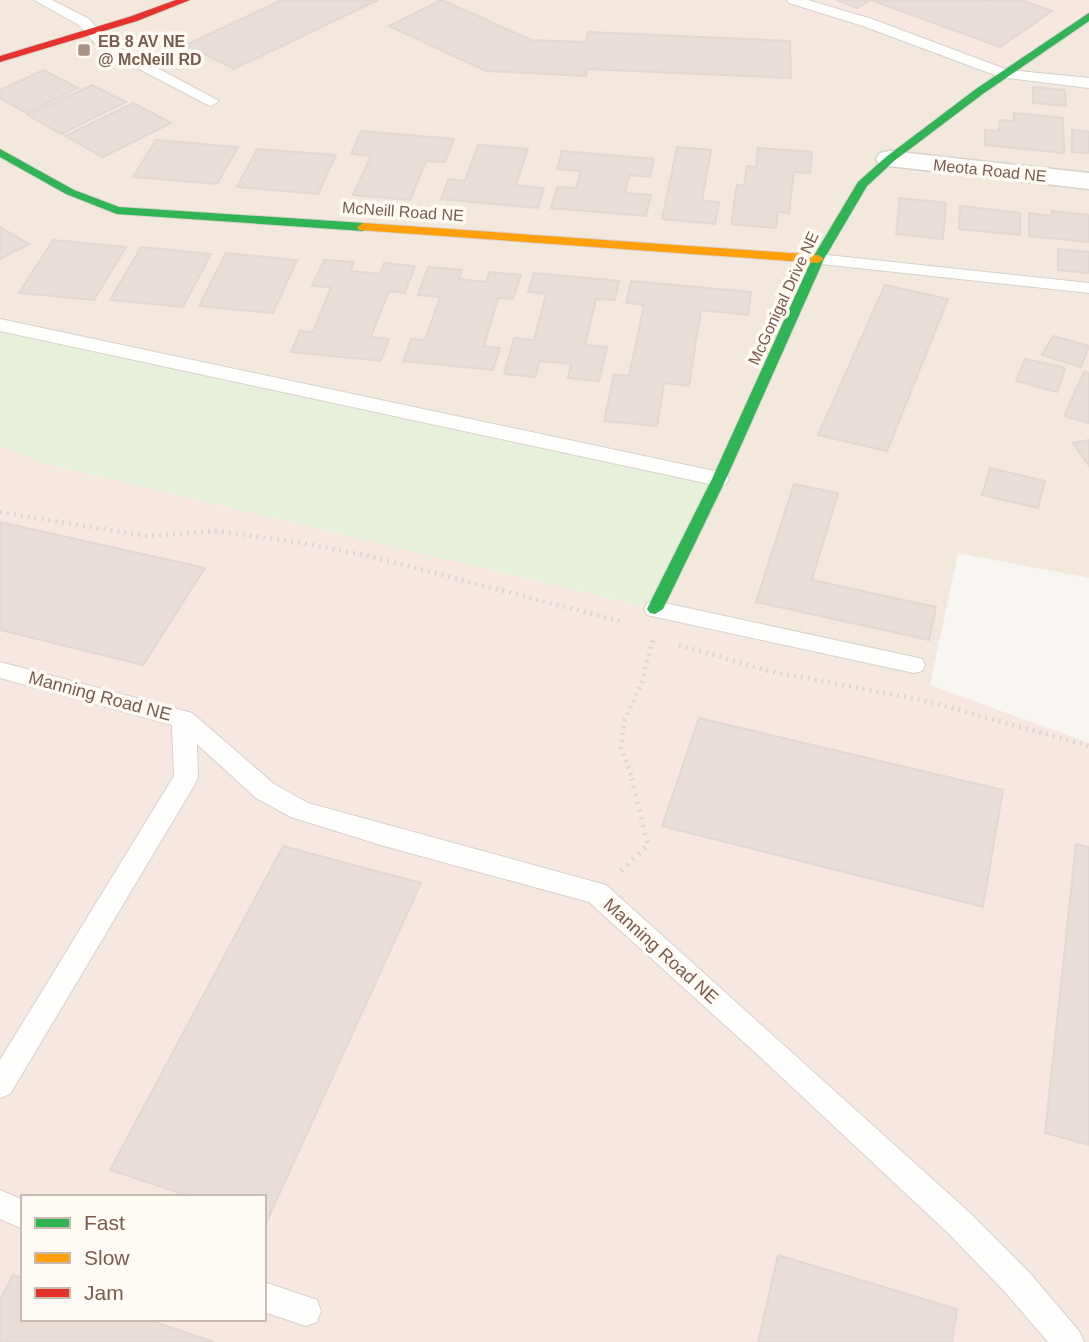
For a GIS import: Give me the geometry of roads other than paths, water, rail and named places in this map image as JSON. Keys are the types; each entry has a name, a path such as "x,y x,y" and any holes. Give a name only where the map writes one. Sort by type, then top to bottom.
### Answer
{"street":[{"path":"0,59 92,32 185,0"},
{"name":"McGonigal Drive NE","path":"655,609 719,479 818,259 862,184 890,159 1089,16"},
{"name":"McNeill Road NE","path":"1,154 70,192 117,210 818,259"},
{"name":"Meota Road NE","path":"890,159 1089,181"}],"lane":[{"path":"41,0 84,22 104,45 211,102"},
{"path":"794,0 843,18 867,22 1005,74 1089,83"},
{"path":"818,259 1089,288"},
{"path":"0,325 719,479"},
{"path":"655,609 914,665"},
{"name":"Manning Road NE","path":"0,670 184,719 265,791 300,810 384,836 597,894 768,1046 959,1223 1017,1282 1068,1342"},
{"path":"0,1085 186,777 184,719"},
{"path":"0,1204 21,1214"},
{"path":"266,1298 306,1311"}],"place":[{"name":"EB 8 AV NE @ McNeill RD","path":"84,50"}]}
